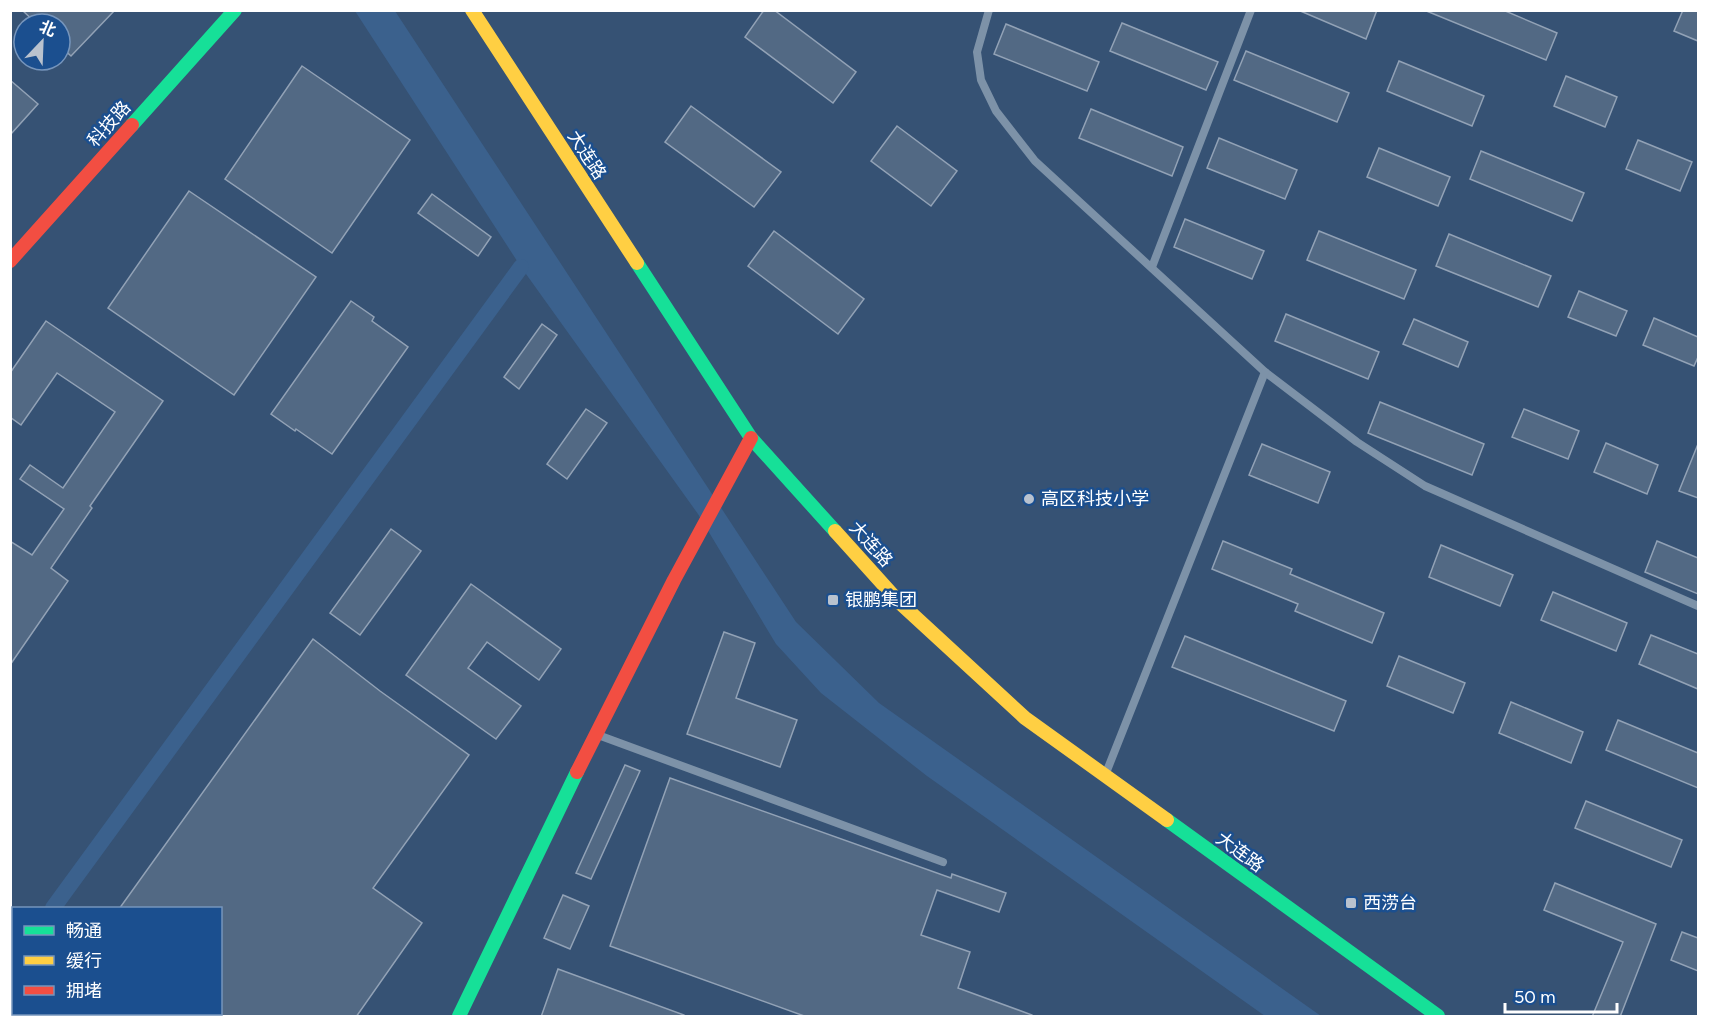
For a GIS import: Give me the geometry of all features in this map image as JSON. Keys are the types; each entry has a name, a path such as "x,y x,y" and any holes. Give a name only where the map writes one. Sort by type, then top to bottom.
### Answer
{"main road":[{"name":"科技路","path":"10,261 235,10"},
{"name":"大连路","path":"472,10 751,438 899,602 1025,718 1438,1017"},
{"path":"459,1017 595,734 722,489 751,438"}],"lane":[{"path":"989,10 977,52 981,80 996,111 1035,161 1265,372 1357,442 1425,486 1698,606"},
{"path":"1152,267 1251,10"},
{"path":"1105,776 1265,372"},
{"path":"595,734 944,862"}],"water":[{"path":"355,11 395,11 796,622 879,703 1321,1016 1265,1016 927,776 821,693 776,644 698,514 521,267"}],"building":[{"path":"22,10 115,10 72,55 72,12 24,12"},
{"path":"764,10 774,10 856,72 833,103 745,37"},
{"path":"1298,10 1377,10 1366,39"},
{"path":"1424,10 1503,10 1557,33 1546,60"},
{"path":"1683,10 1698,10 1698,41 1674,31"},
{"path":"1122,23 1218,62 1206,90 1110,51"},
{"path":"1006,24 1099,62 1087,91 994,54"},
{"path":"1246,51 1349,93 1337,122 1234,80"},
{"path":"1399,61 1484,96 1472,126 1387,91"},
{"path":"302,66 410,140 332,253 225,179"},
{"path":"1566,76 1617,97 1605,127 1554,106"},
{"path":"10,80 38,104 10,135"},
{"path":"691,106 781,172 754,207 665,142"},
{"path":"1091,109 1183,147 1172,176 1079,138"},
{"path":"897,126 957,171 931,206 871,161"},
{"path":"1219,138 1297,170 1285,199 1207,168"},
{"path":"1638,140 1692,162 1680,191 1626,169"},
{"path":"1379,148 1450,177 1438,206 1367,177"},
{"path":"1481,151 1584,193 1572,221 1470,179"},
{"path":"189,191 316,277 234,395 108,308"},
{"path":"432,194 491,237 478,256 418,213"},
{"path":"1185,219 1264,251 1252,279 1174,247"},
{"path":"774,231 864,299 838,334 748,266"},
{"path":"1319,231 1416,270 1404,299 1307,260"},
{"path":"1449,234 1551,276 1538,307 1436,266"},
{"path":"1579,291 1627,311 1616,336 1568,317"},
{"path":"351,301 374,317 372,321 408,347 332,454 271,414"},
{"path":"1286,314 1379,352 1368,379 1275,341"},
{"path":"1654,318 1698,337 1698,357 1694,366 1643,345"},
{"path":"1414,319 1468,342 1458,367 1403,344"},
{"path":"46,321 163,401 90,506 92,508 51,568 68,581 10,665 10,541 32,555 64,509 20,479 30,465 63,488 115,412 57,373 21,425 10,417 10,373"},
{"path":"542,324 557,335 519,389 504,377"},
{"path":"1380,402 1484,444 1472,475 1368,433"},
{"path":"586,409 607,423 567,479 547,464"},
{"path":"1524,409 1579,431 1568,459 1512,437"},
{"path":"1606,443 1658,465 1647,494 1594,472"},
{"path":"1262,444 1330,472 1318,503 1249,475"},
{"path":"1698,444 1698,498 1679,491"},
{"path":"391,529 421,551 360,635 330,613"},
{"path":"1223,541 1292,569 1290,574 1384,613 1372,643 1295,611 1298,604 1212,569"},
{"path":"1657,541 1698,558 1698,594 1645,572"},
{"path":"1441,545 1513,575 1500,606 1429,577"},
{"path":"471,584 561,649 539,680 487,642 468,668 521,706 496,739 406,675"},
{"path":"1553,592 1627,623 1616,651 1541,620"},
{"path":"724,632 755,643 736,698 797,720 780,767 687,734"},
{"path":"1651,635 1698,654 1698,689 1639,664"},
{"path":"1185,636 1346,701 1334,731 1172,667"},
{"path":"313,639 469,755 373,888 422,923 356,1017 220,1017 222,1015 222,907 120,907"},
{"path":"1399,656 1465,683 1453,713 1387,686"},
{"path":"1511,702 1583,732 1571,763 1499,733"},
{"path":"1618,720 1698,753 1698,788 1606,750"},
{"path":"625,765 640,771 591,879 576,873"},
{"path":"670,778 951,878 952,874 1006,893 999,912 937,890 921,935 970,952 958,988 1032,1015 1032,1017 807,1017 610,946"},
{"path":"1586,801 1682,840 1671,867 1575,828"},
{"path":"1555,883 1656,924 1620,1017 1592,1017 1623,942 1544,910"},
{"path":"563,895 589,906 570,949 544,938"},
{"path":"1682,932 1698,938 1698,971 1671,960"},
{"path":"558,969 684,1015 684,1017 541,1017"}],"waterway":[{"path":"54,907 521,267"}],"traffic: fast":[{"path":"132,125 235,10"},
{"path":"637,263 751,438 835,531"},
{"path":"459,1016 577,772"},
{"path":"1167,820 1438,1016"}],"traffic: slow":[{"path":"472,10 637,263"},
{"path":"835,531 899,602 1025,718 1167,820"}],"traffic: jam":[{"path":"10,261 132,125"},
{"path":"577,772 674,580 751,438"}],"place":[{"name":"高区科技小学","path":"1029,499"},
{"name":"银鹏集团","path":"833,600"},
{"name":"西涝台","path":"1351,903"}]}
